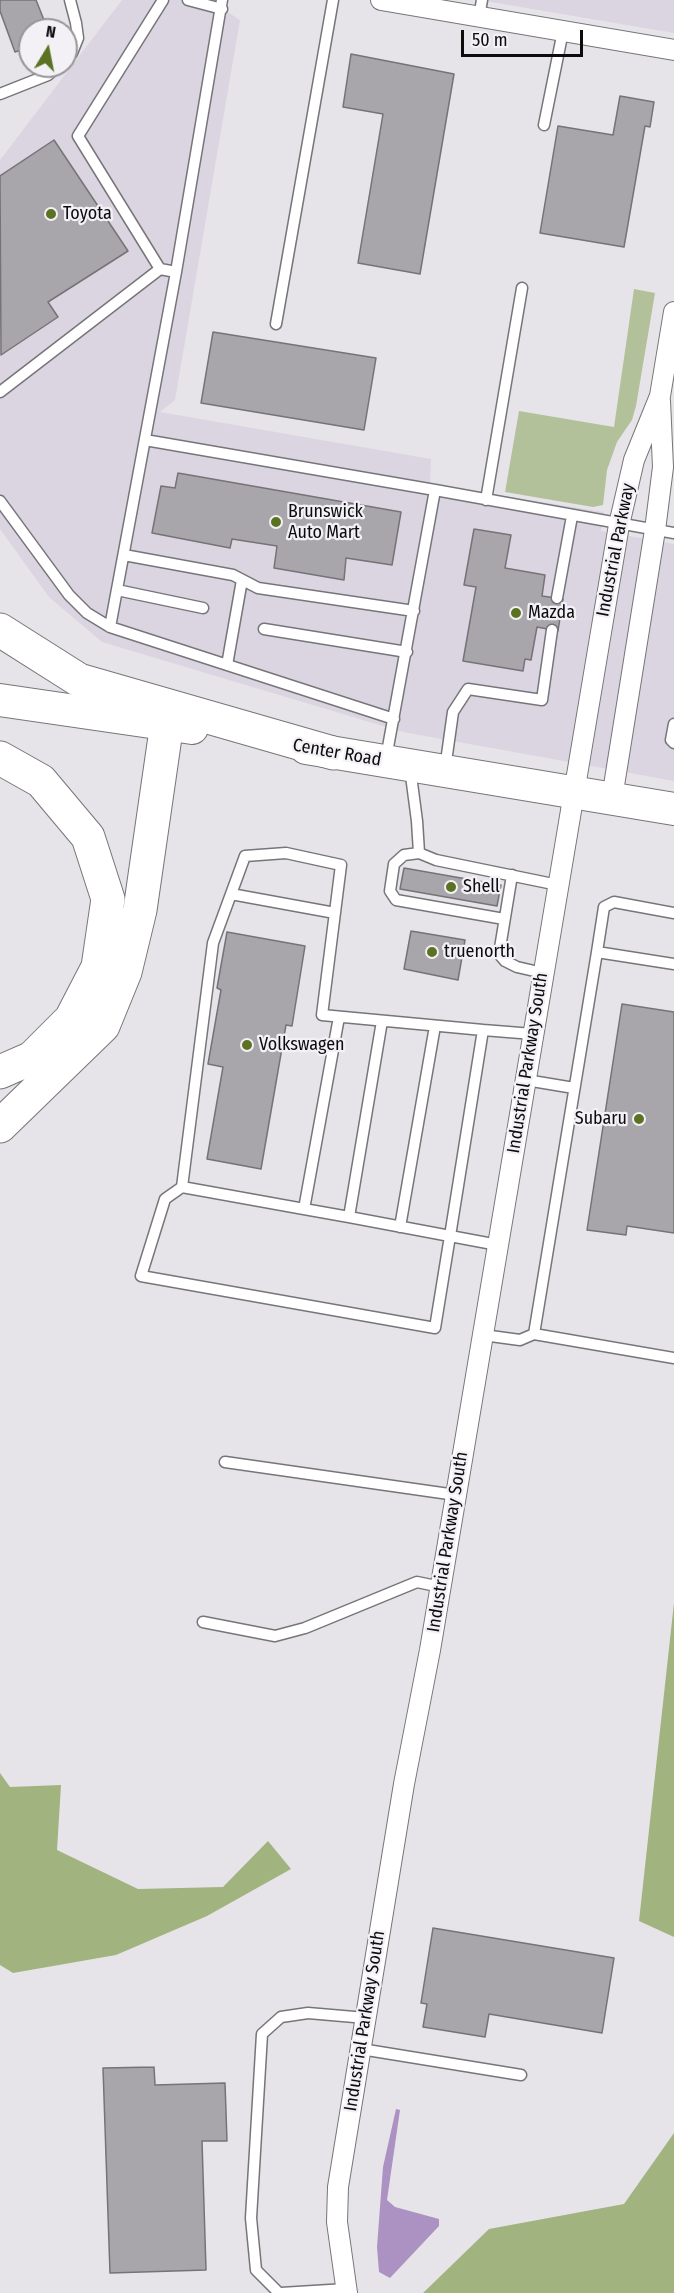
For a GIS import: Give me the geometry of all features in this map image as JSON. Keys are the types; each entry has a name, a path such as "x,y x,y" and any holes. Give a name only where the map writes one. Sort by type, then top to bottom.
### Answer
{"highway":[{"path":"0,630 79,680 333,753"},
{"path":"0,1126 103,1026 125,972 140,910 167,723"},
{"path":"0,758 41,781 88,837 108,899 98,967 71,1019 32,1058 0,1072"}],"main road":[{"name":"Center Road","path":"0,700 167,723 333,753 674,809"}],"street":[{"path":"381,0 480,8 563,31 673,47"},
{"name":"Industrial Parkway","path":"574,792 619,525 634,460 660,396 674,312"},
{"path":"612,798 665,532 660,396"},
{"name":"Industrial Parkway South","path":"347,2291 337,2222 338,2187 404,1784 441,1587 574,792"}],"lane":[{"path":"70,0 75,18"},
{"path":"163,0 78,136 160,269 176,272"},
{"path":"110,627 176,272 222,5 188,0"},
{"path":"276,324 333,0"},
{"path":"544,125 563,31"},
{"path":"0,94 40,78"},
{"path":"0,393 160,269"},
{"path":"486,500 522,288"},
{"path":"145,440 665,532"},
{"path":"419,853 417,821 397,763 394,719 435,490"},
{"path":"0,501 69,595 87,613 110,627 394,719"},
{"path":"557,598 572,516"},
{"path":"124,555 233,575 258,588 414,611"},
{"path":"227,665 242,580"},
{"path":"117,590 203,608"},
{"path":"264,629 407,652"},
{"path":"444,771 453,712 468,689 542,700 552,630"},
{"path":"674,724 671,740 674,743"},
{"path":"182,1187 213,943 244,856 286,853 341,865 322,1015 533,1034"},
{"path":"504,919 396,900 390,891 394,864 404,855 419,853 436,860 558,885"},
{"path":"512,875 499,954 505,961 517,967 543,973"},
{"path":"231,894 335,913"},
{"path":"534,1334 604,908 614,902 674,913"},
{"path":"597,952 674,964"},
{"path":"304,1209 339,1017"},
{"path":"349,1217 382,1021"},
{"path":"400,1227 435,1026"},
{"path":"483,1030 450,1236 435,1328 141,1276 165,1199 182,1187 349,1217 400,1227 450,1236 498,1245"},
{"path":"526,1080 574,1088"},
{"path":"483,1335 520,1340 534,1334 674,1358"},
{"path":"225,1462 456,1495"},
{"path":"204,1622 275,1636 305,1628 417,1582 441,1587"},
{"path":"347,2291 280,2293 256,2270 251,2218 261,2034 281,2017 308,2013 366,2018"},
{"path":"361,2049 521,2075"}],"shaded area":[{"path":"122,0 209,0 240,20 175,400 160,412 431,459 430,484 604,512 601,531 674,544 674,781 403,732 102,642 49,597 0,529 0,160 63,78 78,78 78,58"},
{"path":"479,0 674,0 674,33"},
{"path":"396,2109 400,2110 387,2200 395,2207 439,2219 439,2226 390,2278 379,2272 377,2247 383,2167"}],"green space":[{"path":"634,289 655,293 636,406 632,420 617,442 607,470 603,505 593,507 505,492 519,411 614,427"},
{"path":"674,1603 674,1937 639,1921"},
{"path":"0,1773 10,1787 61,1785 57,1850 138,1889 223,1887 268,1841 291,1869 207,1916 116,1955 13,1973 0,1965"},
{"path":"674,2133 674,2293 423,2293 489,2229 624,2204"}],"building":[{"path":"0,0 36,0 43,18 18,18 18,51 15,52 0,11"},
{"path":"351,54 454,74 420,274 358,263 383,114 343,107"},
{"path":"620,96 654,102 650,127 645,126 624,247 540,233 558,126 613,135"},
{"name":"Toyota","path":"54,140 128,251 48,302 58,317 1,355 0,176"},
{"path":"213,332 376,358 364,430 201,403"},
{"name":"Brunswick Auto Mart","path":"178,473 401,512 392,565 346,558 344,580 274,568 277,546 232,539 230,548 152,533 161,486 175,488"},
{"name":"Mazda","path":"474,529 511,535 505,568 545,575 542,596 563,599 558,631 537,627 531,660 525,659 523,671 463,661 476,587 464,585"},
{"name":"Shell","path":"404,868 501,885 497,906 400,889"},
{"path":"411,931 465,940 458,980 404,969"},
{"name":"Volkswagen","path":"227,932 305,946 292,1026 286,1025 261,1169 207,1159 223,1067 208,1064 221,990 217,988"},
{"name":"Subaru","path":"622,1004 674,1012 674,1233 627,1226 626,1235 587,1230"},
{"path":"433,1928 614,1958 602,2033 489,2014 485,2037 423,2027 427,2004 421,2003"},
{"path":"154,2067 155,2085 225,2083 227,2141 202,2141 206,2270 110,2273 103,2068"}],"place":[{"name":"Toyota","path":"51,214"},
{"name":"Brunswick Auto Mart","path":"276,522"},
{"name":"Mazda","path":"516,613"},
{"name":"Shell","path":"451,887"},
{"name":"truenorth","path":"432,952"},
{"name":"Volkswagen","path":"247,1045"},
{"name":"Subaru","path":"639,1119"}]}
